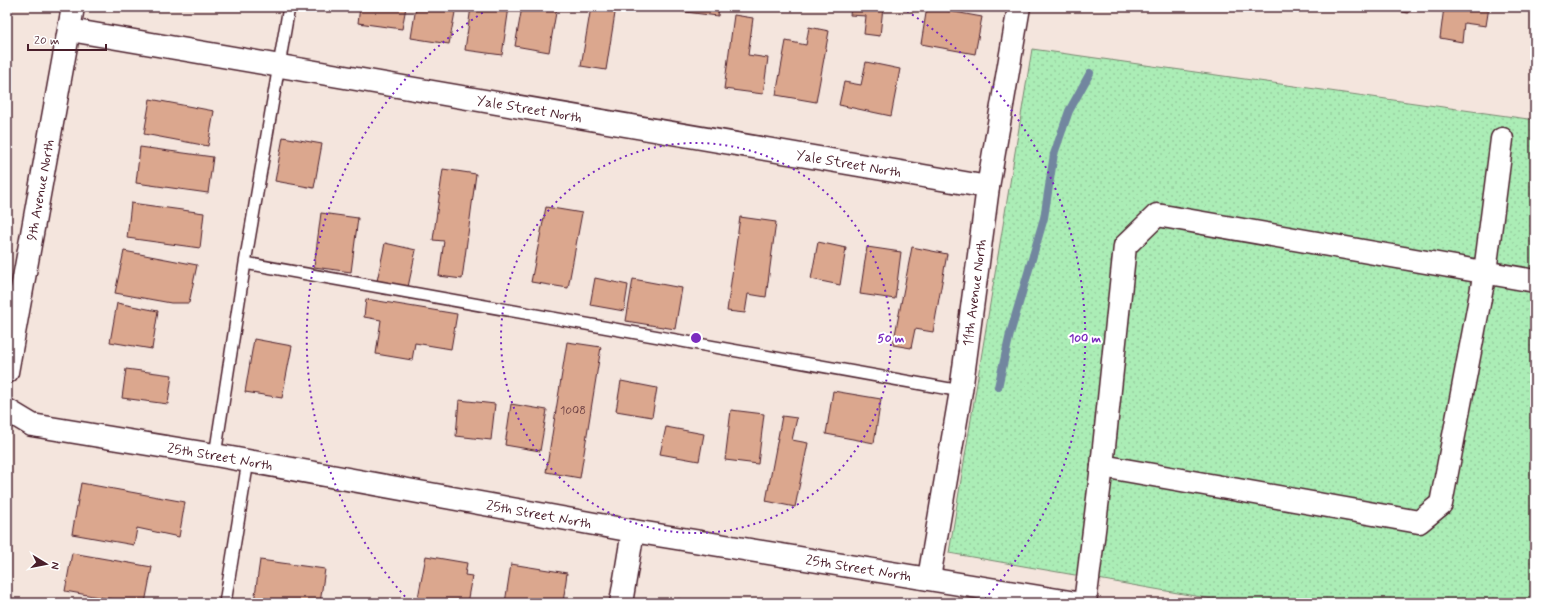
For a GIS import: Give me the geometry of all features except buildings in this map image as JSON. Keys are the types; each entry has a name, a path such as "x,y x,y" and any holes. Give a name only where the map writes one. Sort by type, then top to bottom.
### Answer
{"street":[{"name":"9th Avenue North","path":"7,372 73,7"},
{"name":"11th Avenue North","path":"929,578 961,391 988,187 1018,7"},
{"name":"Yale Street North","path":"70,30 988,187"},
{"path":"1102,466 1419,522 1441,504 1485,272 1502,139"},
{"path":"1085,603 1102,466 1125,246 1157,215 1535,281"},
{"name":"25th Street North","path":"7,410 32,425 215,454 633,531 1076,603"},
{"path":"621,603 633,531"}],"lane":[{"path":"215,454 245,263 289,7"},
{"path":"245,263 961,391"},
{"path":"225,603 248,461"}],"green space":[{"path":"1032,49 1535,120 1535,603 1235,603 949,553"}],"waterway":[{"path":"998,387 1010,334 1044,218 1054,154 1069,111 1090,73"}]}
